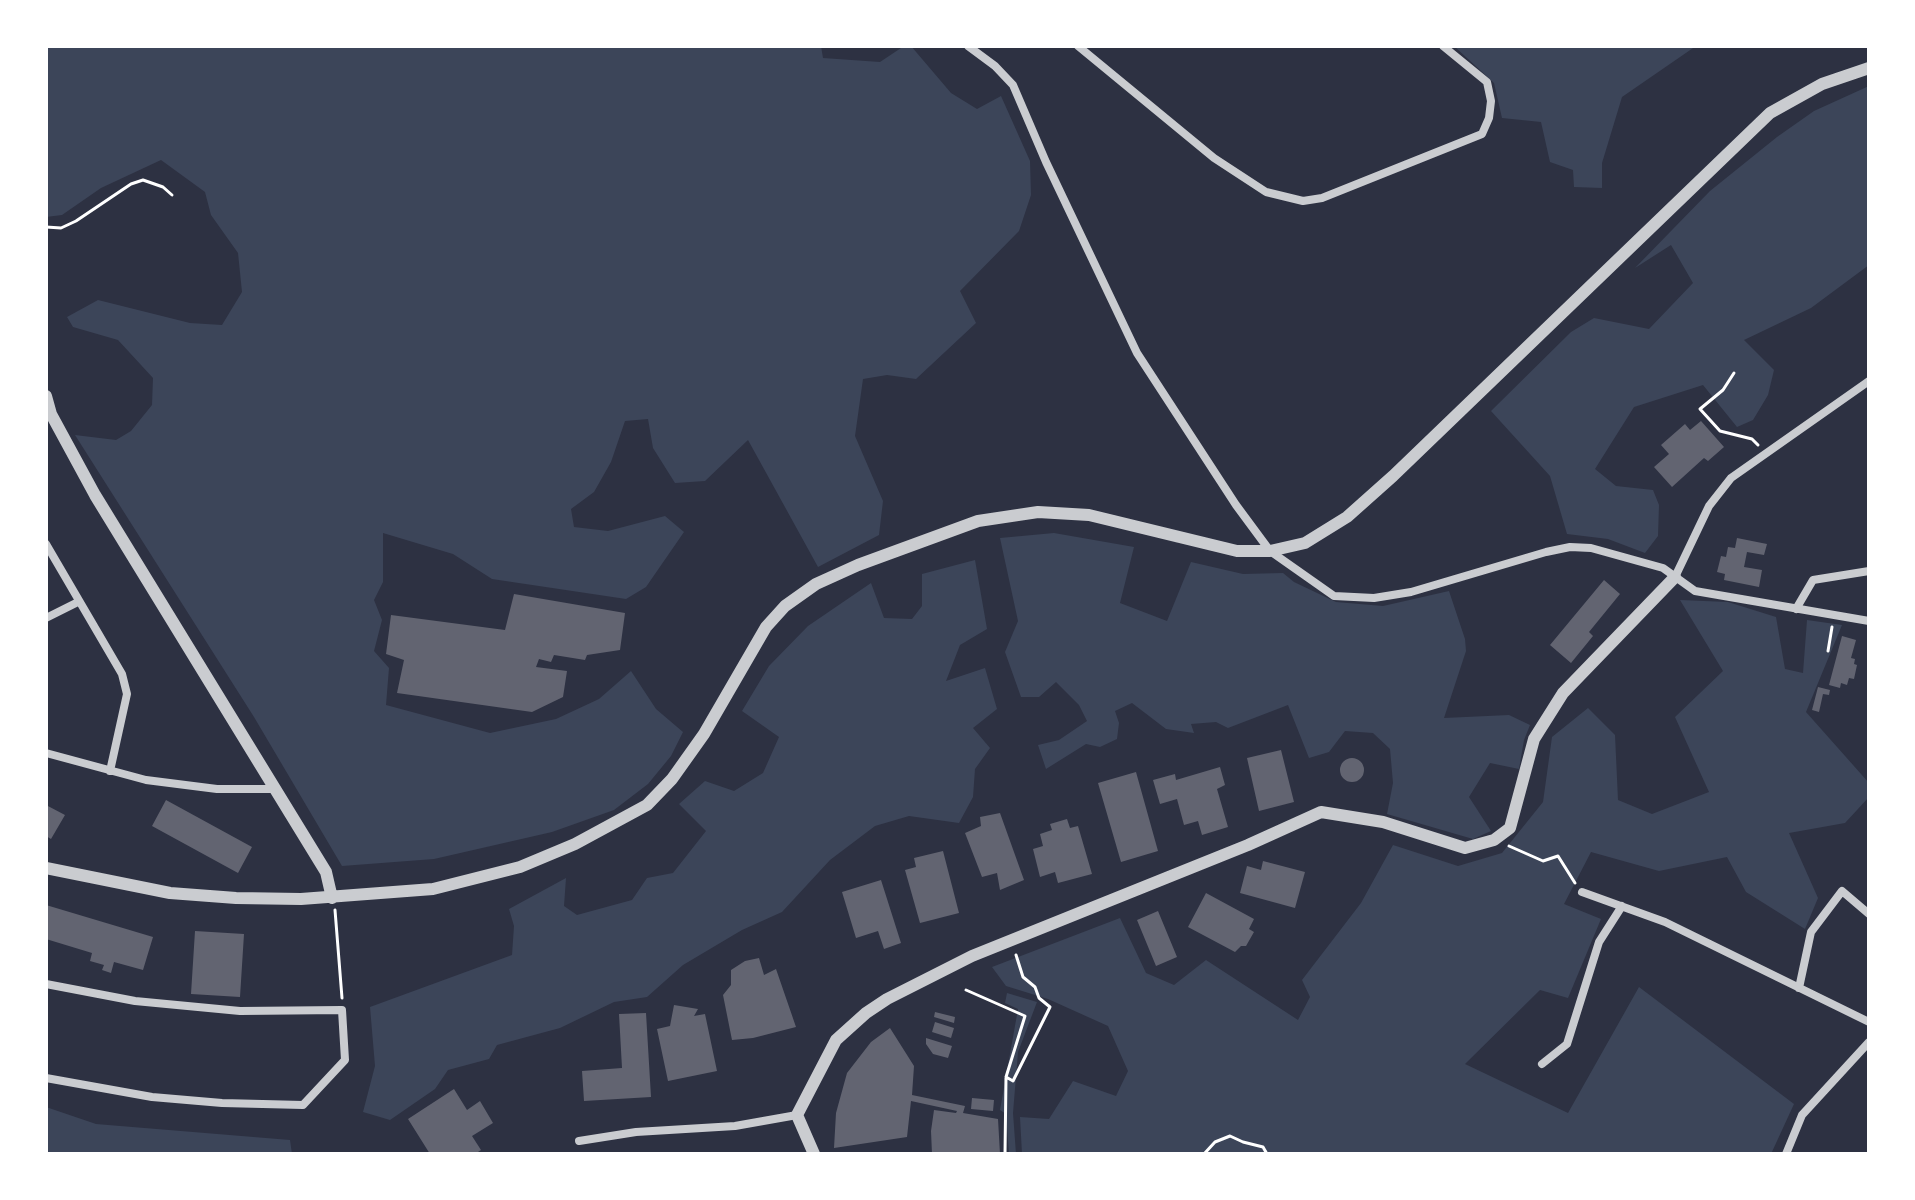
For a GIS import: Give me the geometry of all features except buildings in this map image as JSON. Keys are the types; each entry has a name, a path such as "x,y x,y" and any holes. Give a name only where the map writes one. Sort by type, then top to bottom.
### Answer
{"street":[{"path":"968,46 995,66 1013,85 1137,353 1236,505 1270,551 1334,596 1374,598 1411,592 1570,547 1591,548 1663,568 1695,591 1869,621"},
{"path":"1078,46 1214,158 1266,192 1303,201 1322,198 1482,134 1490,109 1487,82 1443,46"},
{"path":"46,868 170,893 236,898 332,898 433,889 520,867 575,844 647,805 672,779 704,734 766,627 785,606 816,584 858,565 978,521 1038,512 1089,515 1237,551 1270,551 1305,543 1347,517 1393,476 1770,113 1822,84 1869,68"},
{"path":"797,1115 836,1040 887,999 972,956 1248,845 1321,812 1383,822 1465,848 1494,840 1510,828 1534,739 1563,693 1675,577 1709,506 1731,478 1869,381"},
{"path":"46,396 48,415 326,872 332,898"},
{"path":"46,544 122,674 127,694 110,771"},
{"path":"1796,609 1813,580 1869,571"},
{"path":"46,618 78,602"},
{"path":"46,753 146,780 217,789 276,789"},
{"path":"1799,988 1811,932 1842,891 1869,914"},
{"path":"1582,892 1665,922 1869,1022"},
{"path":"1542,1064 1567,1044 1599,942 1622,906"},
{"path":"46,984 135,1001 240,1011 342,1010 345,1060 303,1105 152,1097 46,1078"},
{"path":"1786,1154 1802,1115 1869,1042"},
{"path":"579,1141 636,1132 735,1126 797,1115"},
{"path":"797,1115 814,1154"}],"path":[{"path":"46,227 61,228 76,221 131,184 143,180 163,187 172,195"},
{"path":"1734,373 1723,390 1700,409 1720,431 1752,439 1767,453"},
{"path":"1828,651 1835,616"},
{"path":"1510,847 1543,861 1558,856 1582,892"},
{"path":"332,898 337,916 342,1010"},
{"path":"1006,1077 1013,1081 1050,1007 1023,977 1018,955"},
{"path":"966,990 1025,1016 1006,1077 1005,1154"},
{"path":"1204,1154 1215,1142 1230,1136 1243,1142 1256,1143 1267,1154"}],"shaded area":[{"path":"46,46 821,46 823,58 880,62 904,46 911,46 951,93 977,109 1001,96 1030,161 1031,195 1019,231 960,291 976,323 916,379 887,375 863,379 855,436 883,501 879,535 818,567 748,440 705,481 675,483 653,448 648,419 625,421 611,462 594,492 571,509 574,527 608,531 665,516 684,532 646,587 626,599 492,579 453,554 383,533 383,582 374,600 382,620 374,651 389,668 386,705 490,733 556,719 599,699 631,671 656,709 683,732 671,756 648,784 614,810 552,832 434,859 342,866 254,717 75,435 116,440 131,431 152,405 153,378 118,340 73,327 67,317 98,300 190,323 222,325 242,292 238,253 211,215 205,192 161,160 101,188 62,215 46,217"},
{"path":"1454,46 1696,46 1622,97 1602,163 1602,188 1574,187 1573,170 1550,162 1541,122 1502,118 1494,83"},
{"path":"1869,86 1869,265 1811,308 1744,340 1774,370 1768,395 1753,420 1737,427 1703,385 1634,407 1595,469 1616,486 1653,490 1659,505 1658,536 1645,553 1608,539 1567,534 1550,476 1491,411 1571,332 1594,318 1649,329 1693,283 1671,245 1635,268 1710,191 1777,137 1814,111"},
{"path":"1054,533 1134,547 1120,603 1167,621 1191,562 1243,574 1283,573 1294,582 1336,602 1383,606 1449,591 1466,651 1444,718 1509,715 1530,725 1519,769 1490,763 1469,797 1491,831 1473,839 1387,814 1393,783 1390,749 1373,733 1345,731 1329,752 1309,758 1288,705 1228,728 1216,722 1191,724 1194,733 1166,729 1132,703 1115,711 1119,723 1117,739 1100,747 1086,744 1046,769 1038,745 1059,740 1087,721 1079,705 1056,682 1039,697 1021,697 1005,652 1018,621 1000,538"},
{"path":"975,560 987,629 960,645 946,681 985,668 997,709 973,728 990,748 975,769 973,797 959,823 909,816 875,826 830,860 782,912 742,930 683,965 647,997 614,1002 560,1028 497,1045 489,1059 448,1070 435,1089 390,1120 363,1112 375,1066 370,1007 512,955 514,926 509,909 566,878 564,906 577,915 632,900 647,878 673,873 706,831 679,804 705,781 734,791 763,773 779,737 742,711 769,666 808,626 871,583 884,618 912,619 922,606 922,574"},
{"path":"1680,600 1728,602 1776,617 1785,669 1803,673 1807,620 1842,625 1806,712 1869,783 1869,797 1845,823 1789,833 1818,898 1805,929 1746,892 1727,857 1659,871 1591,852 1564,904 1601,919 1568,998 1540,990 1465,1064 1568,1113 1639,987 1794,1104 1771,1154 1022,1154 1020,1117 1049,1119 1073,1081 1116,1096 1128,1071 1108,1026 1048,999 1006,986 992,967 1120,918 1146,973 1174,985 1206,960 1298,1020 1310,997 1302,980 1361,903 1393,845 1458,866 1502,853 1543,802 1552,737 1588,708 1615,735 1618,800 1652,814 1709,792 1675,717 1723,671"},
{"path":"1007,993 1037,1002 1018,1052 1013,1113 1016,1154 1009,1154 1006,1114 1000,1110 1018,1009 1005,1003"},
{"path":"46,1107 96,1124 290,1140 292,1154 46,1154"}]}
